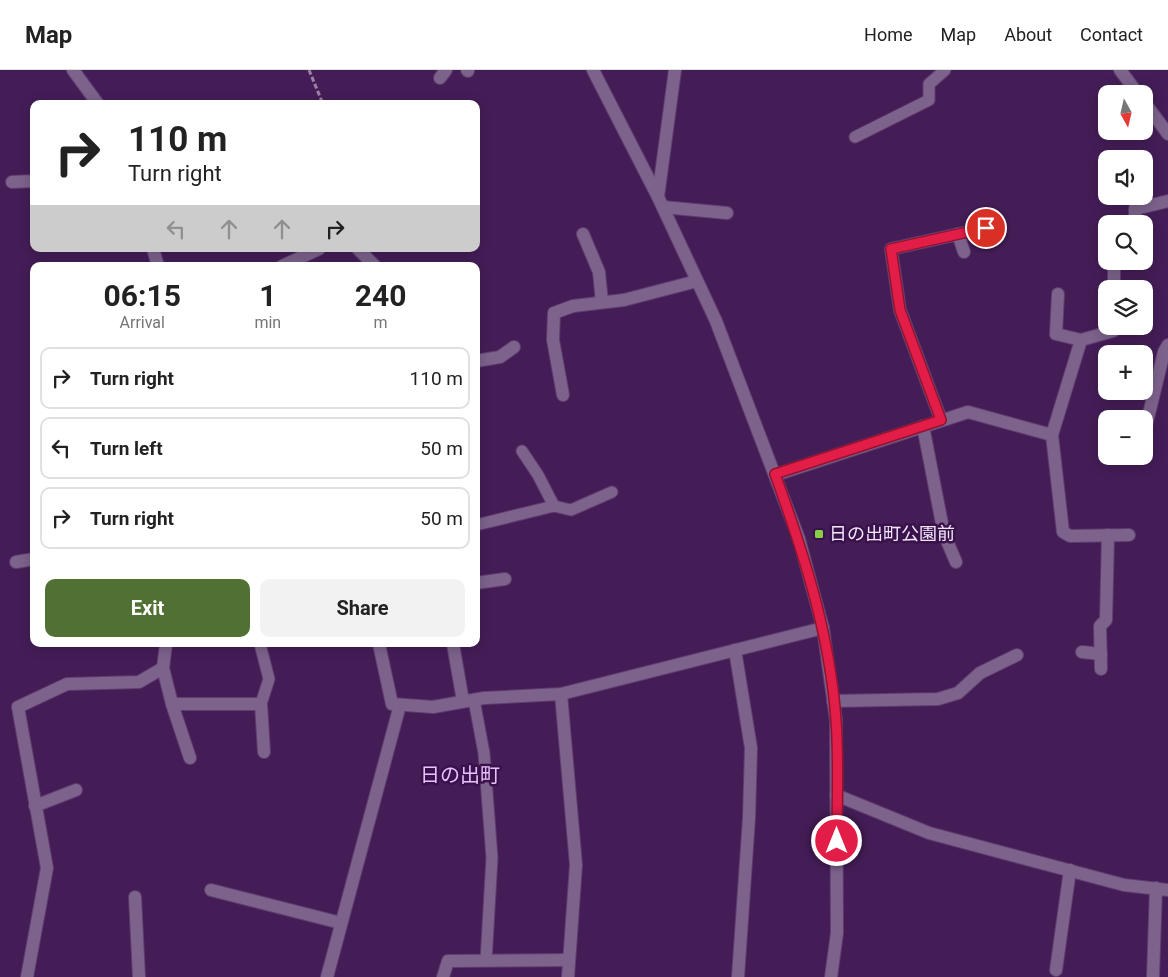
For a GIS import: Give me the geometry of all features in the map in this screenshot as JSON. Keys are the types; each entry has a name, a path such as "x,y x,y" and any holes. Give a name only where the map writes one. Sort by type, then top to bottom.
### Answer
{"street":[{"path":"73,70 95,100"},
{"path":"593,70 660,202 716,321 799,539 823,628 836,720 837,934 831,977"},
{"path":"660,202 675,70"},
{"path":"1120,70 1131,85"},
{"path":"1153,114 1168,134"},
{"path":"12,182 30,181"},
{"path":"1135,215 1135,209 1168,201"},
{"path":"660,202 727,214"},
{"path":"941,420 900,310 891,249 986,228"},
{"path":"583,234 599,272 602,302"},
{"path":"958,234 964,252"},
{"path":"291,262 312,252"},
{"path":"361,252 372,262"},
{"path":"563,395 553,340 554,313 573,306 624,300 697,281"},
{"path":"1058,294 1056,334 1081,340 1099,335"},
{"path":"1081,340 1052,435 1063,532 1070,536 1129,535"},
{"path":"1150,410 1164,352 1168,345"},
{"path":"480,360 500,357 514,347"},
{"path":"775,474 968,412 1052,435"},
{"path":"923,426 944,534 956,562"},
{"path":"1101,669 1100,626 1106,620 1108,535"},
{"path":"16,562 30,559"},
{"path":"480,582 505,579"},
{"path":"380,647 392,704 433,707 468,700 561,694 823,628"},
{"path":"166,647 163,668 172,704 190,758"},
{"path":"455,647 468,700"},
{"path":"735,650 751,748 749,818 738,977"},
{"path":"1082,652 1101,654"},
{"path":"833,700 938,699 958,692 980,673 1017,654"},
{"path":"27,977 47,868 34,806 18,707 67,684 138,682 163,668"},
{"path":"561,694 576,865 568,977"},
{"path":"172,704 261,704 264,752"},
{"path":"327,977 400,705"},
{"path":"34,806 76,790"},
{"path":"836,795 929,833 1124,885 1162,889 1153,977"},
{"path":"1056,970 1070,870"},
{"path":"211,890 342,923"},
{"path":"135,897 139,977"},
{"path":"443,977 448,961 569,960"}],"lane":[{"path":"855,138 929,100 930,84 945,70"},
{"path":"522,451 538,475 554,506"},
{"path":"480,524 554,506 571,510 612,492"},
{"path":"261,647 269,679 261,704"},
{"path":"468,700 484,753 492,858 486,961"}],"path":[{"path":"309,70 321,100"}],"place":[{"name":"日の出町公園前","path":"819,534"}],"district":[{"name":"日の出町","path":"460,775"}],"route":[{"path":"837,841 836,720 823,628 799,539 775,474 941,420 900,310 891,249 986,228"}]}
